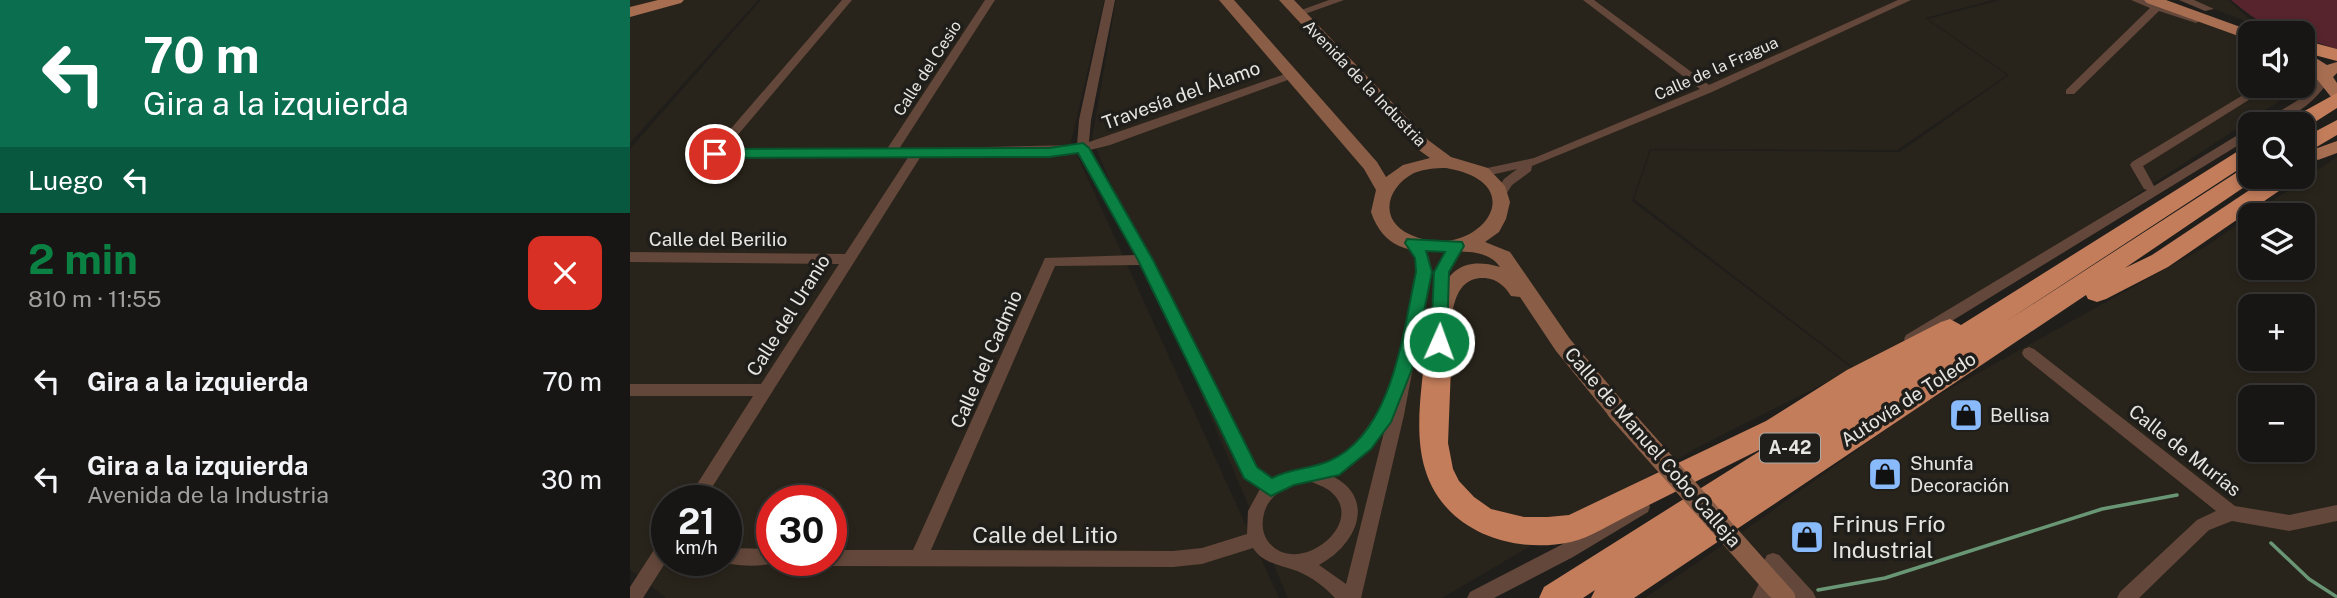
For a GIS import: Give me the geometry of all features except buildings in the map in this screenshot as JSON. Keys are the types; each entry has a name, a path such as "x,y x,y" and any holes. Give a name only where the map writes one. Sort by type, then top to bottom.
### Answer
{"highway":[{"path":"2315,52 2337,55"},
{"path":"2315,119 2332,115"},
{"path":"2315,146 2332,115"},
{"path":"2315,149 2337,142"},
{"name":"A-42","path":"2030,308 2238,161"},
{"name":"A-42","path":"1555,598 2238,183"},
{"path":"1439,342 1434,443 1438,467 1448,490 1462,507 1482,520 1503,528 1550,533 1573,528 1776,429 1856,378 1980,314 2082,301 2160,261 2266,189"},
{"name":"Autovía de Toledo","path":"1607,598 2030,308"}],"main road":[{"path":"630,12 676,0"},
{"path":"2160,2 2238,25"},
{"path":"2160,2 2238,32"},
{"path":"2315,58 2331,69 2337,93"}],"street":[{"name":"Travesía del Álamo","path":"847,0 715,154 1049,152 1083,148 1292,75"},
{"name":"Calle del Cesio","path":"890,153 990,0"},
{"path":"1110,0 1085,120 1083,148 1145,260 1251,472 1271,488"},
{"path":"1226,0 1371,166 1384,188"},
{"name":"Avenida de la Industria","path":"1286,0 1422,144 1446,162"},
{"path":"1298,13 1339,0"},
{"path":"1588,0 1708,90"},
{"name":"Calle de la Fragua","path":"1501,193 1516,174 1537,161 1708,90 1906,0"},
{"path":"2136,0 2160,2"},
{"path":"2184,0 2209,9"},
{"path":"2070,92 2160,2"},
{"path":"2285,112 2320,88 2331,69"},
{"path":"2148,186 2136,164 2245,98"},
{"path":"1856,378 1962,306 2097,228 2238,140"},
{"name":"Calle del Uranio","path":"705,485 917,153"},
{"name":"Calle de la Fragua","path":"1482,173 1537,161"},
{"path":"1446,162 1465,165 1482,173 1494,182 1501,193 1503,205 1500,217 1482,236 1462,244 1439,247 1412,243 1388,229 1380,214 1379,202 1384,188 1395,177 1410,169 1446,162"},
{"name":"Calle de Manuel Cobo Calleja","path":"1500,217 1503,257 1563,345 1617,410 1785,598"},
{"path":"1352,598 1396,415 1424,272 1422,257 1412,243"},
{"path":"1462,244 1503,257"},
{"path":"1439,342 1441,272 1462,244"},
{"name":"Calle del Berilio","path":"631,258 848,259"},
{"name":"Calle del Cadmio","path":"918,559 1050,261 1145,260"},
{"path":"1439,342 1448,292 1453,281 1471,270 1485,270 1510,279 1532,314 1563,345"},
{"name":"Calle de Murías","path":"2029,353 2231,513 2289,523 2337,513"},
{"path":"1311,474 1330,480 1344,492 1351,509 1348,527 1337,545 1319,558 1297,562 1280,560 1265,552 1256,539 1253,521 1259,503 1271,488 1290,477 1332,469 1365,444 1385,417 1403,369"},
{"path":"630,390 766,390"},
{"path":"1476,598 1567,551 1776,429"},
{"path":"2126,598 2203,525 2231,513"},
{"name":"Calle del Litio","path":"847,558 1173,559 1202,556 1256,539"},
{"path":"1761,598 1772,575 1773,561 1807,598"},
{"path":"1297,562 1339,587 1346,598"},
{"path":"633,598 651,572"}],"shaded area":[{"path":"630,0 758,0 630,143"},
{"path":"761,0 1104,0 1071,142 1279,598 666,598 630,569 630,149"},
{"path":"1116,0 1993,0 1925,18 2007,75 1897,150 1650,149 1632,201 1853,369 1700,446 1442,598 1288,598 1092,139"},
{"path":"2000,0 2142,0 2238,33 2238,98 2284,98 2262,112 2238,112 2238,128 1893,354 1854,368 1634,199 1651,150 1900,152 2009,75 1928,19"},
{"path":"2190,0 2228,0 2252,21"},
{"path":"2231,0 2337,0 2337,49 2315,42 2315,21 2260,21"},
{"path":"2337,157 2337,598 1801,598 1741,533 1919,406 2205,247 2238,224 2238,280 2315,280 2315,203 2270,203 2290,189 2315,189 2315,172"},
{"path":"1726,543 1775,598 1645,598"}],"waterway":[{"path":"1818,590 1885,578 2102,509 2177,495"},
{"path":"2271,543 2309,579 2337,597"}],"place":[{"name":"Bellisa","path":"1966,415"},
{"name":"Shunfa Decoración","path":"1885,474"},
{"name":"Frinus Frío Industrial","path":"1807,537"}],"route":[{"path":"715,154 1049,152 1083,148 1145,260 1251,472 1271,488 1290,477 1332,469 1365,444 1385,417 1403,369 1424,272 1422,257 1412,243 1439,247 1457,246 1441,272 1439,342"}]}
